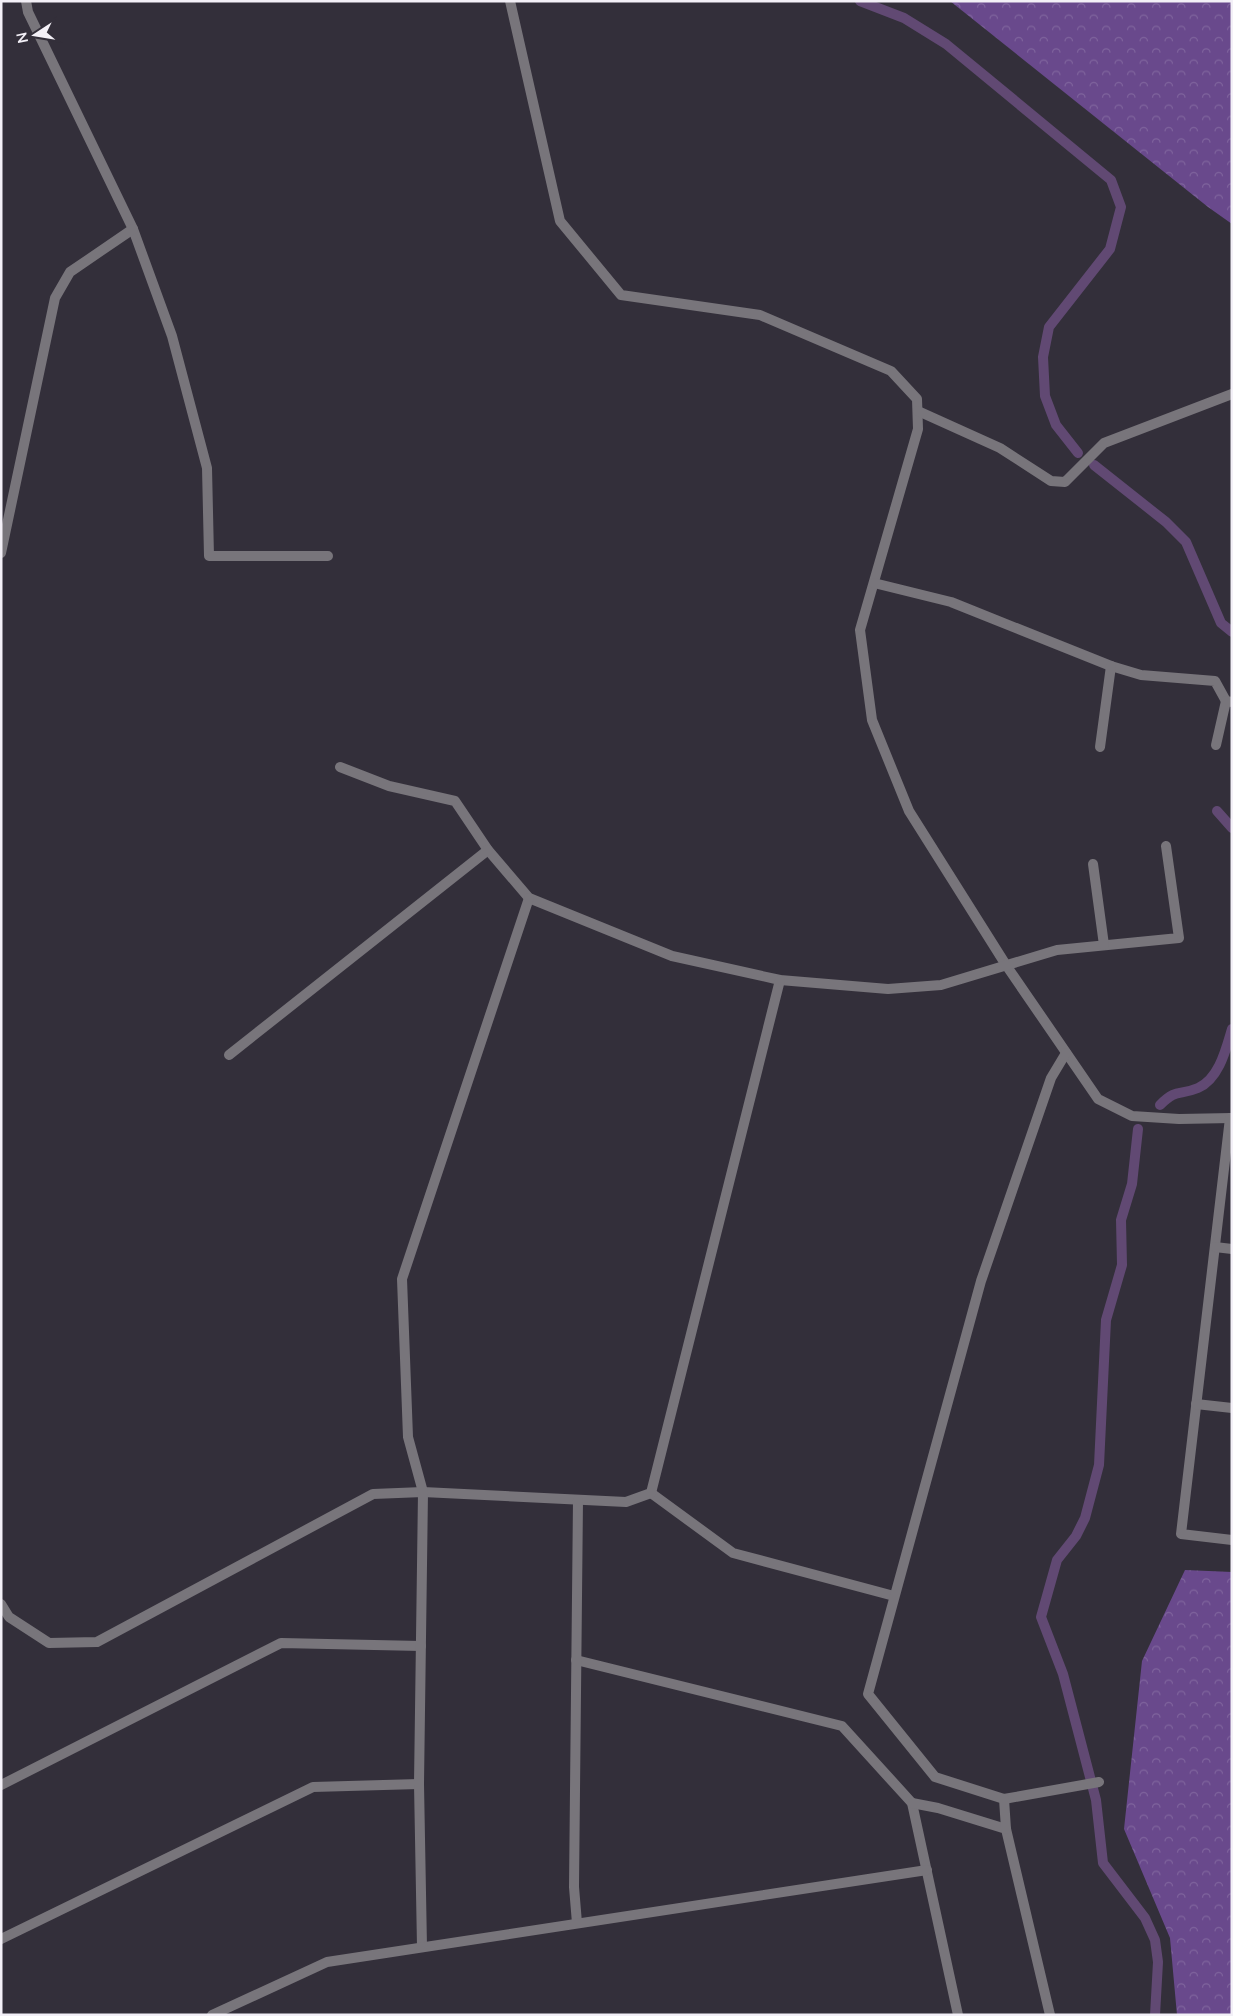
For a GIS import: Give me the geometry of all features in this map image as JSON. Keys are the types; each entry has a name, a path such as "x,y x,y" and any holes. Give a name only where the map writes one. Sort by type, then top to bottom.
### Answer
{"street":[{"path":"26,1 28,12 133,229 172,336 207,468 209,556 328,556"},
{"path":"510,1 560,221 621,295 760,315 891,371 917,399 918,429 860,630 872,720 909,811 1006,965 1098,1099 1132,1116 1179,1119 1231,1118 1181,1534 1232,1540"},
{"path":"1,554 55,298 70,272 133,229"},
{"path":"918,411 1000,448 1052,481 1065,482 1104,443 1232,394"},
{"path":"874,583 951,602 1111,666 1141,675 1215,681 1229,702 1216,745"},
{"path":"1100,747 1111,666"},
{"path":"340,767 389,786 455,801 488,850 529,898 672,956 780,980 888,989 941,985 1057,950 1179,938 1166,846"},
{"path":"229,1055 488,850"},
{"path":"1093,864 1104,945"},
{"path":"422,1947 419,1784 423,1492 408,1437 402,1279 529,898"},
{"path":"651,1493 780,980"},
{"path":"1066,1053 1051,1078 981,1281 868,1694 935,1777 1004,1799 1099,1782"},
{"path":"1215,1247 1232,1249"},
{"path":"1196,1404 1232,1408"},
{"path":"1,1604 9,1617 49,1643 97,1642 373,1494 423,1492 626,1502 651,1493"},
{"path":"651,1493 733,1553 894,1596"},
{"path":"577,1924 574,1887 578,1500"},
{"path":"1,1784 281,1643 421,1646"},
{"path":"576,1660 842,1726 912,1803 958,2015"},
{"path":"1,1938 313,1787 419,1784"},
{"path":"1004,1799 1006,1829 1050,2015"},
{"path":"912,1803 938,1808 1006,1829"},
{"path":"212,2015 327,1962 927,1870"}],"green space":[{"path":"950,1 1232,1 1232,224 1208,207"},
{"path":"1185,1570 1232,1572 1232,2015 1177,2015 1170,1938 1124,1829 1142,1661"}],"waterway":[{"path":"860,1 904,18 946,44 1111,180 1121,207 1110,249 1049,327 1043,357 1045,396 1056,425 1078,453"},
{"path":"1094,465 1166,522 1186,542 1221,623 1232,632"},
{"path":"1217,811 1232,828"},
{"path":"1160,1105 1170,1096 1198,1088 1211,1078 1221,1063 1232,1029"},
{"path":"1138,1129 1132,1184 1121,1220 1122,1265 1106,1320 1099,1465 1085,1518 1076,1536 1057,1560 1041,1617 1063,1674 1096,1800 1103,1863 1145,1918 1155,1940 1158,1962 1155,2015"}]}
